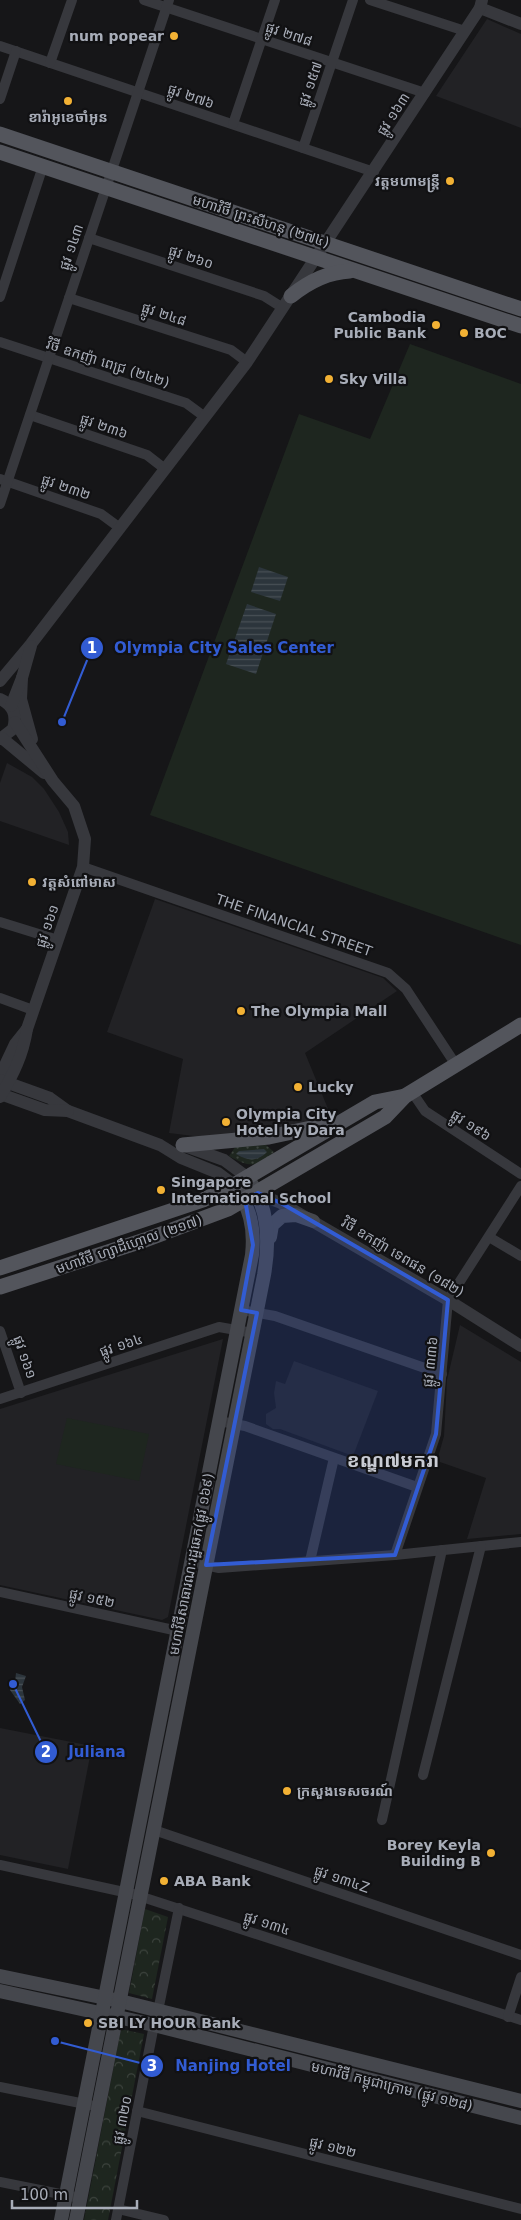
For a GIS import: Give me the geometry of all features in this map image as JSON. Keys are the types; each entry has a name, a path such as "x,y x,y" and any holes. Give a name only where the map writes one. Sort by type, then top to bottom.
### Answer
{"main road":[{"name":"មហាវិថី ព្រះសីហនុ (២៧៤)","path":"0,134 521,308"},
{"name":"មហាវិថី ព្រះសីហនុ (២៧៤)","path":"0,152 521,326"},
{"path":"287,302 305,284 340,272 357,271"},
{"name":"មហាវិថី ហ្សាដឹហ្គោល (២១៧)","path":"0,1287 145,1240 211,1216 251,1197 385,1117 408,1094 521,1025"},
{"name":"មហាវិថី ហ្សាដឹហ្គោល (២១៧)","path":"0,1268 203,1200 234,1185 375,1102 408,1094"},
{"path":"183,1145 269,1137 346,1119"},
{"path":"247,1177 251,1197"},
{"name":"មហាវិថីសាធារណៈរដ្ឋឆេក(ផ្លូវ ១៦៩)","path":"120,2001 257,1313 268,1245 266,1219 251,1197 234,1185"},
{"name":"មហាវិថីសាធារណៈរដ្ឋឆេក(ផ្លូវ ១៦៩)","path":"105,1998 242,1310 253,1245 251,1197"},
{"path":"268,1245 272,1225 282,1216 296,1215 313,1221"},
{"path":"138,1222 145,1240"},
{"name":"មហាវិថី កម្ពុជាក្រោម (ផ្លូវ ១២៨)","path":"0,1976 158,2010 521,2101"},
{"name":"មហាវិថី កម្ពុជាក្រោម (ផ្លូវ ១២៨)","path":"0,1991 154,2025 521,2118"},
{"path":"61,2220 105,1998"},
{"path":"76,2220 120,2001"},
{"path":"483,2109 487,2093"}],"street":[{"path":"50,62 72,0"},
{"name":"ផ្លូវ ២៧៨","path":"144,0 167,4 262,40 425,94"},
{"path":"234,124 275,0"},
{"name":"ផ្លូវ ១៥៧","path":"303,148 353,0"},
{"path":"370,0 465,31"},
{"name":"ផ្លូវ ១៤៣","path":"0,504 4,481 30,415 167,4"},
{"path":"481,4 521,24"},
{"name":"ផ្លូវ ១៦៣","path":"0,680 31,644 247,362 425,94 481,4"},
{"name":"ផ្លូវ ២៧៦","path":"0,46 374,172"},
{"path":"0,99 16,51"},
{"path":"0,297 43,166"},
{"name":"ផ្លូវ ២៦០","path":"89,238 287,302"},
{"name":"ផ្លូវ ២៤៨","path":"69,298 231,350 247,362"},
{"name":"វិថី ឧកញ៉ា ពេជ្រ (២៤២)","path":"0,342 186,404 205,417"},
{"name":"ផ្លូវ ២៣៦","path":"30,415 147,455 165,469"},
{"name":"ផ្លូវ ២៣២","path":"4,481 101,514 120,528"},
{"path":"31,644 22,678 21,699 26,722 42,762"},
{"path":"5,702 22,678"},
{"name":"ផ្លូវ ១៦១","path":"0,1096 3,1080 24,1048 26,1029 83,867 85,839 74,806 53,781 15,722 5,702"},
{"path":"1,738 10,733 15,722"},
{"name":"ផ្លូវ ១៦១","path":"1,738 53,781"},
{"name":"THE FINANCIAL STREET","path":"83,867 388,973 406,989 456,1065"},
{"path":"0,922 58,940"},
{"path":"0,998 33,1010"},
{"path":"3,1080 50,1098 68,1111 160,1146 180,1158 218,1173 234,1185"},
{"name":"ផ្លូវ ១៩៦","path":"408,1094 425,1111 521,1174"},
{"path":"0,1096 46,1110 68,1111"},
{"path":"160,1146 183,1145 224,1160 247,1177"},
{"name":"ផ្លូវ ៣៣៦","path":"395,1556 436,1434 448,1300 521,1186"},
{"name":"វិថី ឧកញ៉ា ទេពផន (១៨២)","path":"251,1197 313,1221 448,1300 521,1346"},
{"path":"489,1237 521,1256"},
{"path":"242,1310 275,1316 442,1374"},
{"name":"ផ្លូវ ១៦៤","path":"0,1399 219,1327 253,1333"},
{"name":"ផ្លូវ ១៦១","path":"0,1331 21,1393"},
{"path":"220,1421 234,1424 417,1487"},
{"path":"310,1561 334,1458"},
{"path":"191,1562 219,1568 395,1556 521,1542"},
{"path":"423,1775 481,1546"},
{"path":"382,1820 442,1550"},
{"name":"ផ្លូវ ១៥២","path":"0,1592 178,1631"},
{"name":"ផ្លូវ ១៣៤Z","path":"154,1830 521,1954"},
{"name":"ផ្លូវ ១៣៤","path":"0,1865 140,1896 521,2020"},
{"path":"158,2010 179,1908"},
{"path":"508,2017 521,1977"},
{"name":"ផ្លូវ ៣២០","path":"116,2220 154,2025"},
{"path":"0,2087 99,2107"},
{"name":"ផ្លូវ ១២២","path":"137,2112 521,2209"},
{"path":"0,2182 80,2198"},
{"path":"118,2209 164,2220"}],"highlighted area":[{"path":"258,1193 281,1203 448,1300 436,1434 395,1555 206,1565 257,1313 241,1310 253,1245 245,1200"}],"shaded area":[{"path":"487,19 521,34 521,128 436,96"},
{"path":"259,567 288,577 280,601 251,592"},
{"path":"247,604 276,614 256,674 226,664"},
{"path":"7,763 32,777 44,789 59,812 68,832 69,845 0,821 0,783"},
{"name":"The Olympia Mall","path":"155,899 383,978 397,991 305,1053 331,1116 292,1129 210,1138 169,1133 183,1059 107,1032"},
{"path":"264,1149 267,1152 256,1159 248,1159 236,1154 239,1151"},
{"path":"460,1325 521,1362 521,1534 467,1539 486,1478 437,1461 444,1436 447,1380"},
{"path":"223,1339 168,1617 162,1620 0,1585 0,1409"},
{"path":"294,1361 378,1391 353,1456 280,1429 273,1429 266,1424 266,1414 276,1408 274,1393 276,1381 285,1384"},
{"path":"16,1673 26,1676 22,1687 25,1700 20,1704 10,1690 12,1683 15,1682"},
{"path":"0,1728 92,1746 68,1869 0,1855"}],"green space":[{"path":"410,344 521,384 521,945 150,815 299,414 370,439"},
{"path":"266,1145 274,1152 258,1164 248,1164 229,1156 236,1146"},
{"path":"67,1418 149,1434 139,1481 56,1464"},
{"path":"145,1909 168,1917 152,1999 129,1993"},
{"path":"121,2029 144,2034 108,2220 84,2220"}],"place":[{"name":"num popear","path":"174,36"},
{"name":"ខារ៉ាអូខេចាំអូន","path":"68,101"},
{"name":"វត្តមហាមន្រ្តី","path":"450,181"},
{"name":"Cambodia Public Bank","path":"436,325"},
{"name":"BOC","path":"464,333"},
{"name":"Sky Villa","path":"329,379"},
{"name":"Olympia City Sales Center","path":"62,722"},
{"name":"វត្តសំពៅមាស","path":"32,882"},
{"name":"The Olympia Mall","path":"241,1011"},
{"name":"Lucky","path":"298,1087"},
{"name":"Olympia City Hotel by Dara","path":"226,1122"},
{"name":"Singapore International School","path":"161,1190"},
{"name":"Juliana","path":"13,1684"},
{"name":"ក្រសួងទេសចរណ៍","path":"287,1791"},
{"name":"Borey Keyla Building B","path":"491,1853"},
{"name":"ABA Bank","path":"164,1881"},
{"name":"SBI LY HOUR Bank","path":"88,2023"},
{"name":"Nanjing Hotel","path":"55,2041"}],"district":[{"name":"ខណ្ឌ៧មករា","path":"393,1460"}]}
